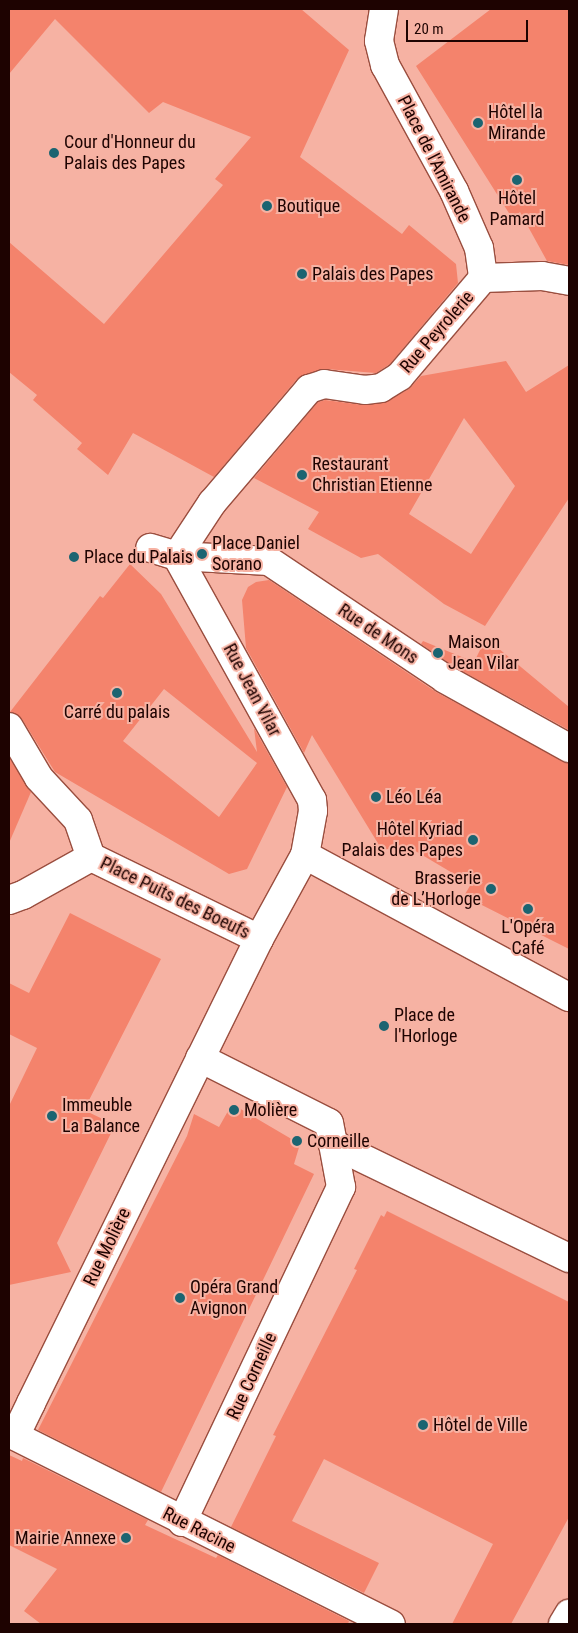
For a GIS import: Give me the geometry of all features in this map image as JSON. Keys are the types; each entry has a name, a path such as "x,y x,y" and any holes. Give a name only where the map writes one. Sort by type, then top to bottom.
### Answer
{"street":[{"name":"Place de l'Amirande","path":"384,9 379,41 385,65 457,199 479,248 483,278"},
{"name":"Rue Peyrolerie","path":"177,556 224,488 308,388 324,384 365,390 381,388 400,376 483,278 542,276 569,280"},
{"path":"150,548 177,556"},
{"name":"Rue de Mons","path":"177,556 269,561 445,679 569,748"},
{"name":"Rue Jean Vilar","path":"177,556 312,800 305,855"},
{"name":"Place Puits des Boeufs","path":"9,727 39,778 78,820 91,857 259,940"},
{"path":"569,997 305,855 259,940 200,1058 329,1123 333,1144 569,1258"},
{"name":"Place Puits des Boeufs","path":"16,897 91,857"},
{"name":"Rue Molière","path":"12,1434 31,1403 200,1058"},
{"name":"Rue Corneille","path":"182,1522 341,1187 333,1144"},
{"name":"Rue Racine","path":"12,1434 182,1522 390,1624"},
{"path":"563,1624 569,1614"}],"building":[{"name":"Palais des Papes","path":"9,9 301,9 349,50 300,157 402,234 409,225 456,264 458,283 390,364 376,373 326,369 297,379 214,477 133,433 108,475 77,449 82,443 33,400 37,395 9,372 9,242 104,324 223,185 215,179 251,137 163,102 149,113 55,19 9,74"},
{"name":"Hôtel la Mirande","path":"491,9 569,9 569,265 547,261 520,212 512,218 416,66"},
{"path":"506,361 526,392 569,365 569,498 485,626 444,604 378,554 361,558 308,529 319,512 254,478 318,402 325,400 363,405 383,403 409,389 421,376","holes":["464,418 515,486 471,554 409,514"]},
{"path":"130,564 161,594 257,752 254,728 287,787 247,869 229,874 55,772 22,719 10,712 100,596 103,598","holes":["164,689 257,763 219,817 123,741"]},
{"path":"269,580 436,692 569,764 569,949 464,896 471,884 407,846 382,850 312,735 304,753 246,648 242,600 248,587 256,582"},
{"path":"486,638 569,707 569,730 453,666 421,644 423,641 474,662"},
{"path":"9,757 31,792 9,843"},
{"name":"Immeuble La Balance","path":"70,913 161,959 84,1110 115,1125 57,1243 71,1272 9,1285 9,1106 37,1048 9,1034 9,983 29,993"},
{"name":"Opéra Grand Avignon","path":"232,1104 300,1144 294,1164 314,1174 161,1492 38,1430 187,1136 194,1114 219,1127"},
{"name":"Hôtel de Ville","path":"387,1211 569,1302 569,1517 511,1624 452,1624 493,1544 324,1459 292,1521 379,1563 364,1593 231,1527 276,1436 273,1435 357,1270 354,1269 381,1215 384,1217"},
{"name":"Mairie Annexe","path":"9,1455 22,1461 23,1458 148,1520 145,1525 216,1558 218,1555 349,1621 348,1624 41,1624 24,1611 57,1569 9,1545"}],"place":[{"name":"Hôtel la Mirande","path":"478,123"},
{"name":"Cour d'Honneur du Palais des Papes","path":"54,153"},
{"name":"Hôtel Pamard","path":"517,180"},
{"name":"Boutique","path":"267,206"},
{"name":"Palais des Papes","path":"302,274"},
{"name":"Restaurant Christian Etienne","path":"302,475"},
{"name":"Place Daniel Sorano","path":"202,554"},
{"name":"Place du Palais","path":"74,557"},
{"name":"Maison Jean Vilar","path":"438,653"},
{"name":"Carré du palais","path":"117,693"},
{"name":"Léo Léa","path":"376,797"},
{"name":"Hôtel Kyriad Palais des Papes","path":"473,840"},
{"name":"Brasserie de L’Horloge","path":"491,889"},
{"name":"L'Opéra Café","path":"528,909"},
{"name":"Place de l'Horloge","path":"384,1026"},
{"name":"Molière","path":"234,1110"},
{"name":"Immeuble La Balance","path":"52,1116"},
{"name":"Corneille","path":"297,1141"},
{"name":"Opéra Grand Avignon","path":"180,1298"},
{"name":"Hôtel de Ville","path":"423,1425"},
{"name":"Mairie Annexe","path":"126,1538"}]}
